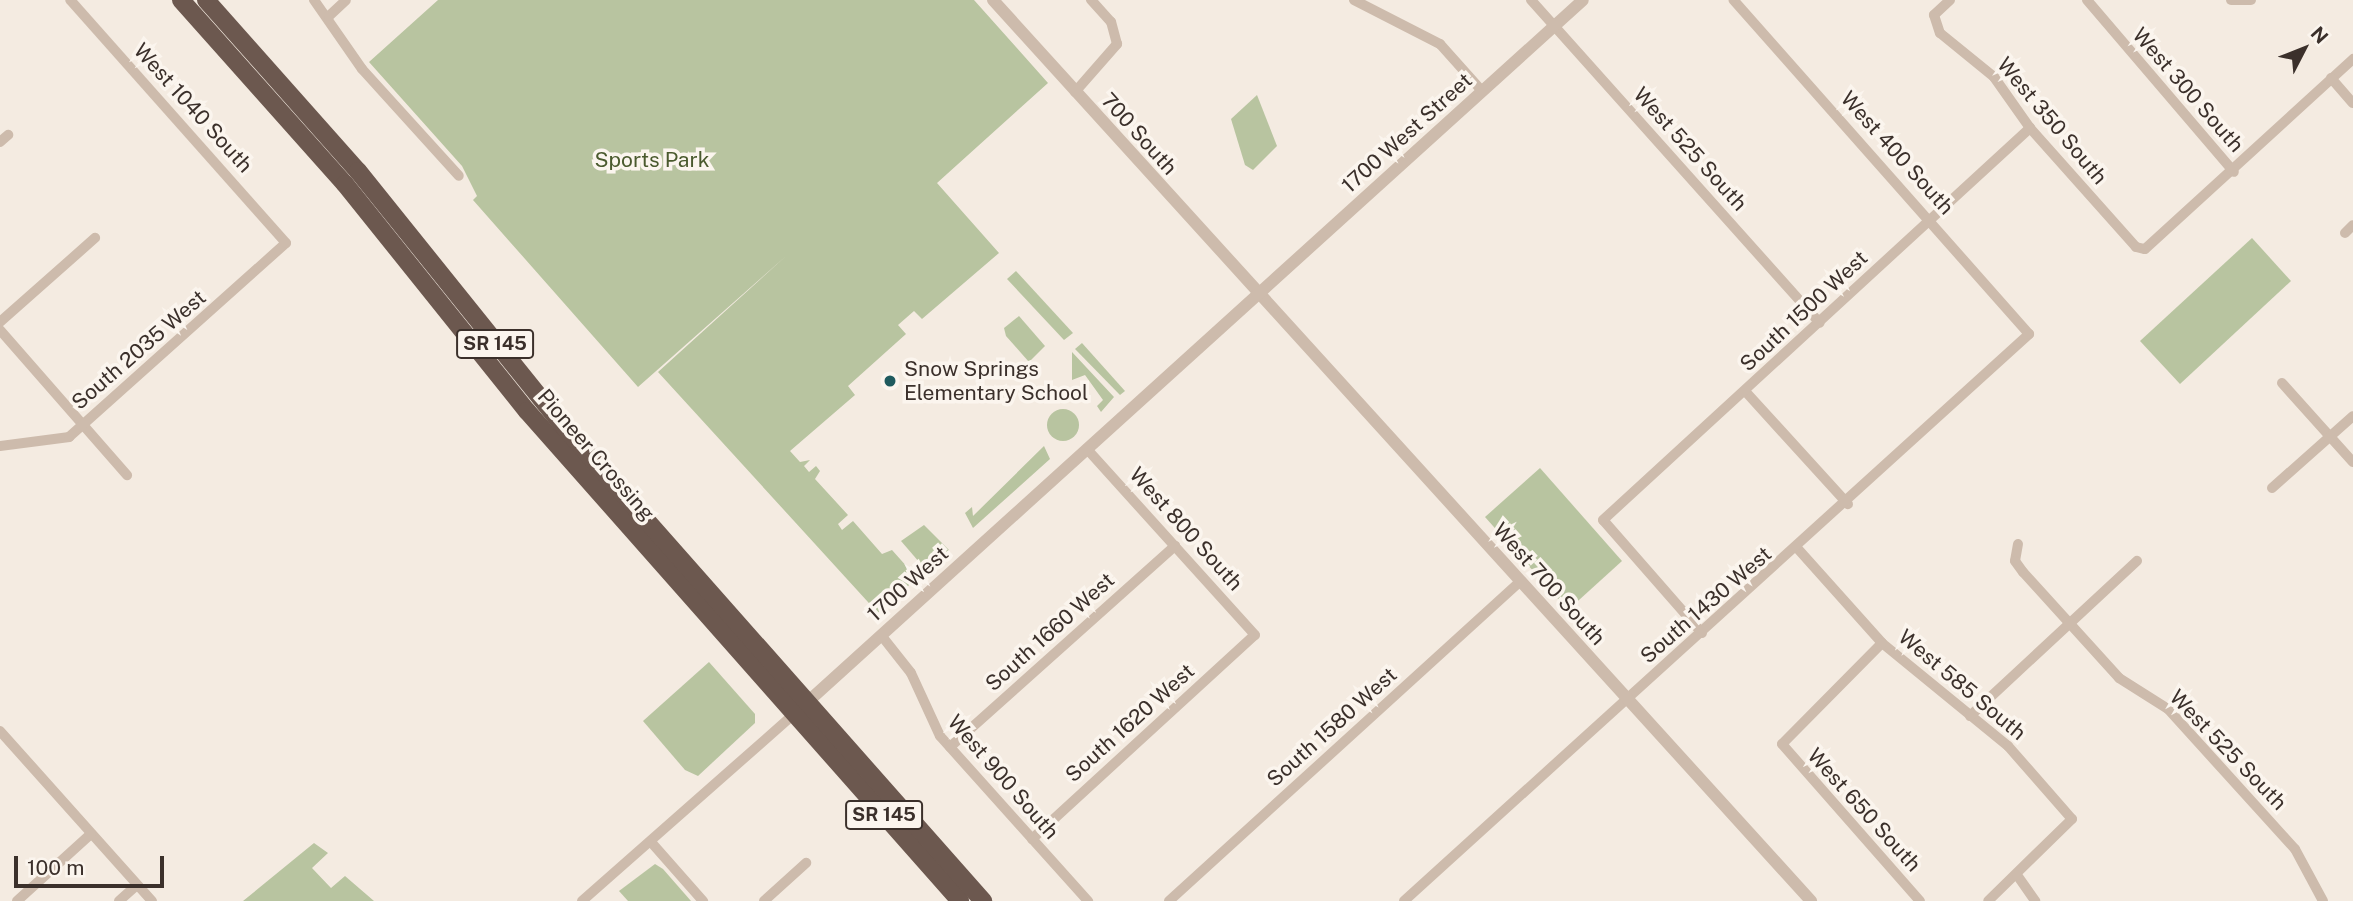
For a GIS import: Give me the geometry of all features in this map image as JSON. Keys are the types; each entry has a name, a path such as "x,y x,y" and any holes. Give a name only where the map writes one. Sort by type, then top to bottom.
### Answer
{"highway":[{"name":"Pioneer Crossing","path":"181,0 345,184 527,411 801,708 984,901"},
{"name":"Pioneer Crossing","path":"206,0 358,172 540,399 790,683 801,708 960,901"}],"street":[{"name":"West 1040 South","path":"70,0 286,243"},
{"path":"314,0 329,16 362,69 458,176"},
{"path":"329,16 346,0"},
{"name":"700 South","path":"993,0 1258,294"},
{"path":"1075,92 1117,44 1111,22 1091,0"},
{"path":"1354,0 1440,44 1482,91"},
{"name":"West 525 South","path":"1531,0 1820,323"},
{"name":"1700 West Street","path":"1258,294 1583,0"},
{"name":"West 400 South","path":"1733,0 1930,219 2029,334"},
{"name":"West 350 South","path":"1950,0 1934,15 1940,33 1994,77 2030,128 2136,247 2145,249 2234,172"},
{"name":"West 300 South","path":"2087,0 2234,172"},
{"path":"2231,0 2251,0"},
{"path":"2234,172 2353,59"},
{"path":"2331,78 2353,103"},
{"name":"South 1500 West","path":"1702,634 1603,520 2030,128"},
{"path":"0,322 95,238"},
{"name":"South 2035 West","path":"0,446 54,444 84,425 286,243"},
{"name":"1700 West","path":"582,901 801,708 1258,294"},
{"name":"West 700 South","path":"1258,294 1811,901"},
{"path":"0,330 127,475"},
{"name":"South 1430 West","path":"1404,901 1798,549 2029,334"},
{"path":"2282,383 2353,463"},
{"path":"1745,391 1847,504"},
{"path":"2272,488 2353,416"},
{"name":"West 800 South","path":"1087,449 1255,635"},
{"name":"West 525 South","path":"2018,544 2015,561 2067,623 2119,678 2168,709 2295,849 2323,901"},
{"name":"South 1660 West","path":"950,747 1175,546"},
{"name":"West 585 South","path":"1798,549 1882,643 2008,746 2072,820 2017,875"},
{"path":"1970,716 2067,623 2137,561"},
{"name":"South 1580 West","path":"1169,901 1521,581"},
{"name":"West 900 South","path":"881,635 911,673 930,722 1088,901"},
{"name":"South 1620 West","path":"1032,839 1255,635"},
{"name":"West 650 South","path":"1882,643 1782,744 1920,901"},
{"path":"0,731 152,901"},
{"path":"17,901 91,834"},
{"path":"651,842 703,901"},
{"path":"765,901 806,863"},
{"path":"1988,901 2017,875 2035,901"},
{"path":"119,901 137,885"}],"green space":[{"name":"Sports Park","path":"438,0 974,0 1048,83 937,183 999,253 922,319 914,311 898,325 906,334 848,386 855,395 790,451 800,462 810,460 804,466 809,472 816,466 820,471 815,479 848,515 838,524 842,530 853,521 882,554 892,550 917,578 878,613 658,372 786,256 638,387 473,200 477,196 462,166 369,62"},
{"path":"1257,95 1277,146 1253,170 1245,165 1231,119"},
{"path":"2252,238 2291,281 2180,384 2140,341"},
{"path":"1016,271 1073,333 1064,340 1007,279"},
{"path":"1019,316 1045,346 1029,362 1006,336 1004,328"},
{"path":"1082,343 1125,391 1120,395 1075,349"},
{"path":"1072,352 1114,397 1101,412 1097,406 1103,400 1085,375 1072,380"},
{"path":"1063,409 1075,413 1079,425 1075,437 1063,441 1051,437 1047,425 1051,413"},
{"path":"1044,446 1050,459 973,528 965,513 972,507 973,516"},
{"path":"1540,468 1622,561 1568,610 1485,517"},
{"path":"924,525 949,550 926,570 901,541"},
{"path":"709,662 755,714 755,723 698,776 685,770 643,721"},
{"path":"314,843 328,853 312,868 331,888 345,876 374,901 243,901"},
{"path":"655,864 663,869 691,901 628,901 619,891"}],"place":[{"name":"Snow Springs Elementary School","path":"890,381"}]}
